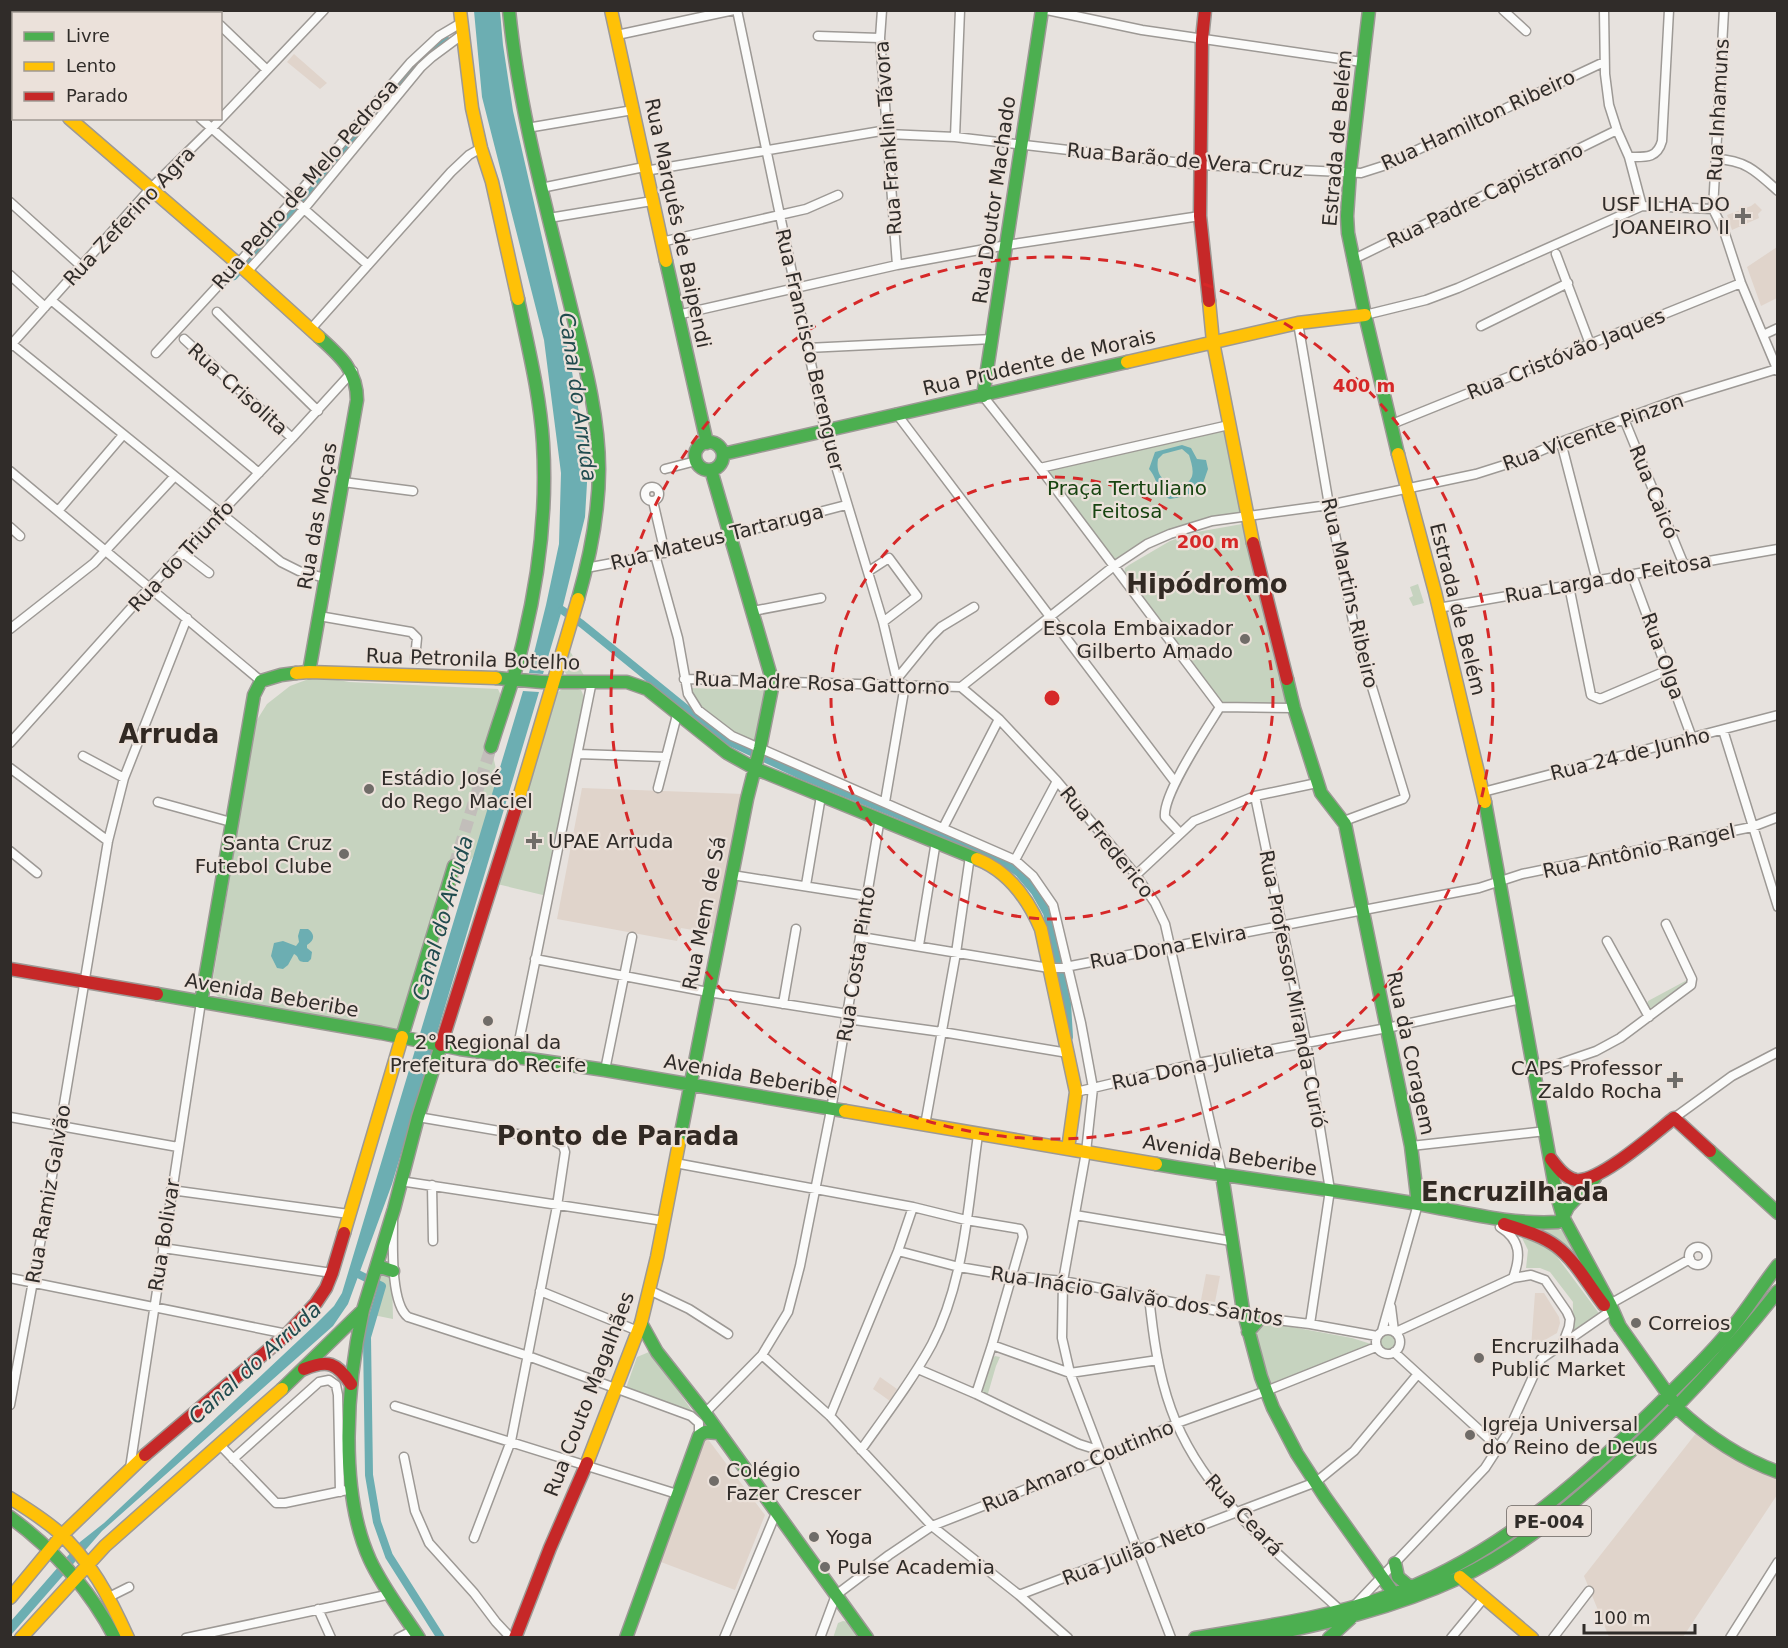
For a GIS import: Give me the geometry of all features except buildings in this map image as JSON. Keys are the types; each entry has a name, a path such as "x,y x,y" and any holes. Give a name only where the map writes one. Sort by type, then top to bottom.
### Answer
{"main road":[{"path":"416,1634 371,1563 346,1491 355,1340 394,1209 438,1045 523,789 573,618 586,568 597,502 599,470 587,379 527,128 515,68 509,10"},
{"name":"Rua Marquês de Baipendi","path":"611,10 644,169 707,443"},
{"name":"Rua Doutor Machado","path":"983,396 1042,10"},
{"path":"1206,10 1202,39 1200,216 1213,342 1247,516 1294,708 1317,783 1324,798 1344,820"},
{"name":"Estrada de Belém","path":"1369,10 1347,216 1352,260 1483,792 1556,1193 1563,1217 1610,1308"},
{"path":"461,23 472,108 492,182 536,383 543,444 542,524 534,591 516,680 491,747"},
{"path":"71,120 346,362 353,371"},
{"name":"Rua Prudente de Morais","path":"723,454 1298,323 1365,315"},
{"name":"Rua das Moças","path":"309,672 358,397 353,371"},
{"path":"707,443 719,446 723,454 719,466 711,470 702,468 696,461 697,449 707,443"},
{"path":"711,470 773,683 757,757"},
{"path":"201,1002 254,695 261,681 281,675 309,672"},
{"name":"Rua Petronila Botelho","path":"309,672 536,682 627,682 647,689 677,715"},
{"path":"677,715 727,753 757,757 820,796 880,818 985,862 1016,886 1031,905 1059,967 1068,1053 1084,1090 1068,1149"},
{"name":"Rua Mem de Sá","path":"691,1086 708,992 757,757"},
{"name":"Rua da Coragem","path":"1344,820 1411,1146 1418,1204"},
{"path":"10,1598 130,1468 287,1334 326,1288 407,1038 454,866"},
{"name":"Avenida Beberibe","path":"10,969 438,1045 605,1070 978,1135 1418,1204 1486,1218 1544,1223 1558,1222 1563,1217"},
{"name":"Rua Couto Magalhães","path":"513,1638 586,1465 640,1327 691,1086"},
{"path":"1563,1217 1568,1207 1598,1175 1674,1118 1778,1213"},
{"path":"1551,1160 1563,1173 1575,1180 1587,1180 1598,1175"},
{"path":"1222,1174 1244,1316 1266,1391 1278,1420 1316,1482 1397,1598"},
{"name":"Avenida Beberibe","path":"1486,1218 1539,1236 1554,1245 1570,1259 1610,1308"},
{"name":"PE-004","path":"1397,1598 1410,1587 1453,1567 1521,1527 1590,1472 1706,1357 1742,1315 1778,1265"},
{"path":"376,1268 393,1271"},
{"name":"PE-004","path":"1195,1638 1348,1612 1460,1577 1503,1553 1561,1513 1677,1408 1746,1332 1778,1291"},
{"path":"1610,1308 1620,1327 1677,1408 1701,1429 1742,1456 1778,1472"},
{"path":"21,1638 85,1560 304,1370 363,1310"},
{"path":"1248,1332 1260,1318"},
{"path":"640,1327 867,1638"},
{"path":"627,1357 632,1351 644,1348 657,1352"},
{"path":"304,1370 322,1362 333,1364 344,1373 351,1384"},
{"path":"691,1416 701,1408"},
{"path":"626,1638 699,1436 705,1432 718,1433"},
{"path":"10,1497 66,1539 85,1560 109,1597 128,1638"},
{"path":"12,1520 54,1552 73,1572 102,1611 115,1638"},
{"path":"1395,1563 1398,1578 1410,1587"},
{"path":"1460,1577 1533,1638"},
{"path":"1321,1625 1327,1638 1348,1612"},
{"name":"PE-004","path":"1254,1638 1321,1625 1348,1612"}],"street":[{"name":"Rua Zeferino Agra","path":"222,117 324,10"},
{"path":"617,36 735,10"},
{"name":"Rua Francisco Berenguer","path":"735,10 825,430 846,505 869,571 900,683"},
{"name":"Rua Franklin Távora","path":"882,10 880,38 897,265"},
{"path":"955,137 960,10"},
{"path":"1047,10 1142,30 1362,62"},
{"path":"1503,10 1526,31"},
{"path":"1604,10 1604,62 1609,105 1629,157 1642,206"},
{"path":"1629,157 1651,156 1660,149 1669,10"},
{"name":"Rua Inhamuns","path":"1713,209 1724,10"},
{"path":"240,268 303,208 421,67 461,23"},
{"name":"Rua Pedro de Melo Pedrosa","path":"156,353 240,268 293,200 422,50 461,23"},
{"path":"222,27 267,70"},
{"path":"818,36 880,38"},
{"name":"Rua Hamilton Ribeiro","path":"1350,172 1361,173 1383,166 1604,62"},
{"path":"527,128 633,110"},
{"path":"202,120 368,265"},
{"name":"Rua Zeferino Agra","path":"11,345 150,189 220,120"},
{"name":"Rua Padre Capistrano","path":"1352,260 1617,130"},
{"name":"Rua Barão de Vera Cruz","path":"541,188 644,169 887,132 955,137 1200,165 1350,172"},
{"path":"310,330 451,172 469,155 481,148"},
{"path":"1716,159 1739,162 1749,166 1778,191"},
{"path":"661,242 806,209 838,195"},
{"path":"549,218 652,201"},
{"path":"10,202 80,266"},
{"path":"1365,315 1426,300 1458,288 1642,206 1713,209 1724,231 1741,283 1777,370"},
{"path":"677,315 897,265 1007,245 1200,216"},
{"path":"1556,254 1590,344"},
{"path":"10,275 45,308"},
{"path":"1481,326 1568,283"},
{"name":"Rua Cristóvão Jaques","path":"1392,424 1741,283"},
{"path":"51,300 260,472"},
{"path":"217,312 318,411"},
{"name":"Rua Martins Ribeiro","path":"1298,323 1329,505 1355,630 1405,796 1403,799 1344,820"},
{"path":"1763,334 1778,328"},
{"name":"Rua Crisolita","path":"184,339 292,438"},
{"path":"807,348 993,339"},
{"path":"11,345 290,568 325,578"},
{"name":"Rua Vicente Pinzon","path":"961,687 1114,566 1147,544 1170,534 1212,521 1329,505 1485,472 1676,400 1777,370"},
{"name":"Rua do Triunfo","path":"10,742 150,587 318,411 353,371"},
{"path":"983,396 1220,706"},
{"path":"896,413 1175,783"},
{"name":"Rua Caicó","path":"1624,419 1684,565"},
{"path":"1040,468 1229,425"},
{"path":"58,512 123,435"},
{"path":"1561,442 1597,581"},
{"path":"665,469 696,461"},
{"path":"10,471 261,681"},
{"path":"10,629 107,551 174,477"},
{"path":"343,482 412,491"},
{"path":"653,501 665,553"},
{"name":"Rua Mateus Tartaruga","path":"586,568 665,553 846,505"},
{"path":"10,527 20,536"},
{"name":"Rua Larga do Feitosa","path":"1438,608 1778,549"},
{"path":"183,553 209,573"},
{"path":"655,555 678,638 684,679 691,701 698,710 757,757 885,802 1015,860 1033,876 1053,905 1059,967 1081,1023 1086,1152 1063,1281 1062,1338 1070,1373 1171,1638"},
{"path":"869,571 889,558 917,596 884,622"},
{"name":"Rua Olga","path":"1632,575 1692,738"},
{"path":"1569,586 1592,696 1600,699 1668,670"},
{"path":"753,611 822,598"},
{"path":"885,802 900,683 931,637 941,627 974,607"},
{"path":"319,616 411,632 417,638 415,659"},
{"name":"Rua Ramiz Galvão","path":"10,1405 15,1354 33,1283 108,841 124,778 187,618"},
{"name":"Rua Madre Rosa Gattorno","path":"684,679 773,683 900,683 961,687"},
{"path":"516,1056 592,681"},
{"name":"Rua Frederico","path":"961,687 999,720 1058,781 1136,875 1160,912 1165,924 1198,1063 1222,1174"},
{"path":"1220,706 1294,708"},
{"path":"1180,833 1164,813 1175,783 1220,706"},
{"path":"658,788 677,715"},
{"name":"Rua 24 de Junho","path":"1483,792 1778,716"},
{"path":"943,828 999,720"},
{"path":"1723,730 1778,907"},
{"path":"578,754 666,757"},
{"path":"83,756 124,778"},
{"path":"10,768 108,841"},
{"path":"1015,860 1058,781"},
{"path":"1136,875 1194,821 1255,796 1317,783"},
{"path":"807,885 820,796"},
{"name":"Rua Professor Miranda Curió","path":"1255,796 1306,1042 1330,1190 1310,1324"},
{"path":"158,802 231,822"},
{"name":"Rua Antônio Rangel","path":"1499,881 1522,874 1752,827 1778,817"},
{"name":"Rua Costa Pinto","path":"701,1408 762,1355 788,1312 800,1266 831,1110 880,818"},
{"path":"919,945 936,841"},
{"path":"10,851 37,873"},
{"path":"925,1125 956,953 970,856"},
{"path":"732,875 867,896"},
{"name":"Rua Dona Elvira","path":"1059,967 1479,888 1499,881"},
{"path":"1535,1072 1596,1051 1620,1038 1691,986 1692,979 1666,924"},
{"path":"783,1004 796,929"},
{"path":"605,1070 632,936"},
{"path":"861,937 1059,967"},
{"path":"1607,941 1649,1017"},
{"path":"535,959 708,992 1068,1053"},
{"name":"Rua Dona Julieta","path":"1084,1090 1198,1063 1387,1028 1521,999"},
{"name":"Rua Bolivar","path":"130,1468 201,1002"},
{"path":"1674,1118 1732,1076 1778,1052"},
{"path":"10,1117 178,1147"},
{"path":"418,1117 552,1140 563,1146 565,1152 557,1206 511,1441 474,1538"},
{"path":"1411,1146 1546,1131"},
{"path":"861,1450 918,1369 937,1333 959,1267 978,1135"},
{"path":"675,1163 913,1207 966,1220 1014,1228 1023,1234 1013,1276 976,1394"},
{"path":"400,1181 664,1221"},
{"path":"432,1185 433,1241"},
{"path":"171,1190 349,1214"},
{"path":"1418,1204 1377,1347 1382,1353 1394,1352 1499,1448"},
{"path":"830,1416 898,1251 913,1207"},
{"path":"394,1209 393,1271 401,1310 408,1317 528,1356 691,1416 699,1423 699,1436"},
{"path":"1075,1215 1231,1241"},
{"path":"1486,1218 1509,1232 1516,1243 1518,1261 1513,1278"},
{"path":"163,1248 332,1273"},
{"name":"Rua Inácio Galvão dos Santos","path":"898,1251 959,1267 1063,1281 1244,1316 1379,1334"},
{"path":"1348,1612 1485,1468 1499,1448 1535,1370 1544,1356 1610,1308 1690,1259"},
{"path":"1395,1332 1513,1278 1531,1275 1545,1280 1567,1311 1570,1319 1563,1343"},
{"path":"10,1278 287,1334"},
{"path":"649,1290 689,1309 728,1334"},
{"path":"540,1291 640,1327"},
{"name":"Rua Ceará","path":"1149,1296 1164,1388 1177,1423 1209,1481 1237,1513 1348,1612"},
{"path":"1390,1304 1395,1332 1400,1343 1394,1352"},
{"path":"1379,1334 1389,1329 1395,1332"},
{"path":"992,1346 1070,1373 1158,1360"},
{"name":"Rua Amaro Coutinho","path":"836,1595 932,1526 1103,1459 1177,1423 1377,1347"},
{"path":"762,1355 830,1416 932,1526 1019,1594 1068,1638"},
{"path":"918,1369 976,1394 1079,1444 1098,1450"},
{"name":"Rua Julião Neto","path":"1019,1594 1316,1482 1354,1451 1417,1375"},
{"path":"219,1444 233,1459 276,1503 346,1491 336,1385 329,1380 319,1382 233,1459"},
{"path":"394,1406 677,1494"},
{"path":"404,1457 415,1511 429,1543 513,1638"},
{"path":"724,1638 776,1513"},
{"path":"1730,1638 1778,1562"},
{"path":"109,1597 129,1587"},
{"path":"1553,1638 1589,1591"},
{"path":"186,1638 391,1594"},
{"path":"820,1638 836,1595"},
{"path":"1451,1638 1484,1598"},
{"path":"318,1609 331,1638"},
{"path":"398,1638 416,1634"}],"shaded area":[{"path":"294,54 327,83 320,89 287,62"},
{"name":"USF ILHA DO JOANEIRO II","path":"1755,203 1762,210 1758,214 1759,218 1732,230 1727,215"},
{"path":"1777,247 1777,298 1761,306 1747,267"},
{"path":"582,788 744,794 717,934 681,928 677,941 557,919"},
{"path":"1206,1274 1220,1276 1215,1302 1201,1300"},
{"path":"1535,1293 1544,1293 1559,1317 1560,1323 1557,1333 1531,1348"},
{"path":"880,1377 897,1389 890,1401 873,1389"},
{"path":"1697,1432 1777,1476 1777,1495 1683,1637 1609,1637 1584,1576"},
{"name":"Colégio Fazer Crescer","path":"707,1438 765,1515 735,1590 661,1562 699,1448"}],"green space":[{"name":"Praça Tertuliano Feitosa","path":"1222,430 1226,432 1241,514 1210,520 1115,561 1049,474 1052,469"},
{"name":"Praça Tertuliano Feitosa","path":"1245,525 1287,704 1281,706 1223,703 1218,700 1124,574 1125,568 1129,565 1170,541 1197,532"},
{"path":"1418,584 1424,603 1413,606 1409,598 1413,596 1410,587"},
{"path":"570,651 586,679 568,677 563,669"},
{"name":"Santa Cruz Futebol Clube","path":"322,677 349,682 498,689 502,698 491,747 499,782 482,839 473,857 461,873 451,864 400,1030 220,998 214,993 212,985 243,797 240,796 255,723 267,704 290,686"},
{"path":"572,687 581,690 584,698 583,716 572,754 547,896 497,884 557,693 562,689"},
{"path":"687,688 764,690 766,692 757,741 753,744 716,720 700,706"},
{"path":"1689,979 1691,982 1649,1009 1648,1001"},
{"path":"1562,1180 1583,1184 1568,1200"},
{"path":"1526,1224 1553,1227 1567,1232 1597,1291"},
{"path":"1520,1234 1538,1239 1552,1250 1601,1316 1571,1336 1574,1323 1573,1302 1550,1272 1540,1268 1526,1268 1528,1250"},
{"path":"380,1273 392,1276 393,1319 368,1314"},
{"path":"1264,1322 1352,1338 1371,1344 1270,1384 1262,1366 1255,1339 1259,1327"},
{"path":"1388,1330 1393,1331 1399,1337 1399,1347 1393,1353 1388,1354 1383,1353 1377,1347 1376,1342 1377,1337 1383,1331"},
{"path":"649,1352 693,1412 626,1388 637,1357"},
{"path":"995,1356 1000,1357 987,1397 981,1393 991,1359"},
{"path":"849,1622 860,1638 833,1638 838,1623"}],"water":[{"path":"474,11 500,11 513,111 570,360 588,466 585,517 562,610 543,674 529,673 559,544 561,473 544,340 482,97"},
{"path":"1182,445 1191,448 1197,459 1206,460 1208,469 1201,489 1170,499 1162,494 1149,469 1155,452","holes":["1182,449 1189,455 1193,471 1191,478 1185,484 1168,482 1160,476 1158,459 1163,454"]},
{"path":"523,691 539,692 392,1184 348,1304 333,1326 102,1531 11,1635 11,1621 80,1542 104,1523 315,1325 334,1306 342,1293"},
{"path":"300,929 308,929 313,935 312,941 307,945 312,952 311,959 308,962 301,962 294,954 288,965 283,969 277,968 271,956 274,943 283,941 296,946 299,942"}],"waterway":[{"path":"386,104 430,49 445,39"},
{"path":"234,276 367,126"},
{"path":"562,610 732,743 798,774 1001,860 1019,873 1035,892 1047,913 1067,1003 1069,1037"},
{"path":"354,1272 382,1286 367,1337 369,1475 377,1522 389,1556 441,1638"}],"tunnel":[{"path":"454,866 491,747"}],"traffic: fast":[{"path":"509,10 526,122 585,365 596,427 599,469 596,519 578,599"},
{"path":"983,396 1042,10"},
{"path":"1369,10 1350,172 1348,233 1398,454"},
{"path":"666,261 707,443"},
{"path":"491,747 524,638 538,566 543,517 544,467 539,407 518,299"},
{"path":"309,672 357,400 351,372 340,357 319,337"},
{"path":"723,454 1127,362"},
{"path":"709,442 719,446 723,456 719,466 709,470 699,466 695,456 699,446 709,442"},
{"path":"679,1143 747,799 773,683 711,470"},
{"path":"201,1002 254,695 261,681 296,673"},
{"path":"496,678 542,682 627,682 647,689 727,753 754,768 977,859"},
{"path":"1287,679 1321,793 1345,824 1411,1146 1418,1204"},
{"path":"1485,802 1556,1193 1563,1217"},
{"path":"402,1037 454,866"},
{"path":"157,994 460,1049 605,1070 845,1111"},
{"path":"282,1389 363,1310 441,1045"},
{"path":"1710,1151 1778,1213"},
{"path":"1156,1164 1418,1204 1505,1220 1558,1222 1563,1217 1620,1327"},
{"path":"1222,1175 1243,1310 1261,1377 1273,1408 1297,1454 1325,1497 1399,1601"},
{"path":"1563,1217 1568,1207 1595,1178"},
{"path":"1195,1638 1291,1622 1362,1605 1424,1581 1462,1563 1497,1541 1564,1491 1657,1406 1729,1331 1778,1265"},
{"path":"377,1266 393,1271"},
{"path":"1254,1638 1332,1621 1409,1598 1459,1578 1502,1555 1580,1496 1660,1423 1721,1359 1778,1291"},
{"path":"363,1310 353,1370 348,1436 353,1502 370,1560 419,1638"},
{"path":"1248,1332 1260,1318"},
{"path":"1616,1321 1672,1400"},
{"path":"641,1323 657,1352 705,1413 867,1638"},
{"path":"1677,1408 1724,1445 1778,1472"},
{"path":"626,1638 699,1436 705,1432 718,1433"},
{"path":"10,1517 42,1543 70,1571 94,1603 115,1638"},
{"path":"1395,1563 1398,1577 1410,1587"},
{"path":"1329,1638 1351,1618"}],"traffic: slow":[{"path":"460,10 472,108 492,182 518,299"},
{"path":"611,10 666,261"},
{"path":"71,120 319,337"},
{"path":"1209,301 1213,342 1253,543"},
{"path":"1127,362 1298,323 1365,315"},
{"path":"1398,454 1435,592 1485,802"},
{"path":"515,811 578,599"},
{"path":"296,673 496,678"},
{"path":"977,859 998,871 1016,887 1030,907 1041,929 1076,1092 1068,1149"},
{"path":"344,1233 402,1037"},
{"path":"845,1111 1156,1164"},
{"path":"587,1463 641,1323 657,1257 679,1143"},
{"path":"21,1638 105,1546 282,1389"},
{"path":"10,1598 62,1535 145,1455"},
{"path":"10,1498 51,1526 79,1553 98,1580 128,1638"},
{"path":"1460,1577 1532,1638"}],"traffic: jam":[{"path":"1205,10 1202,39 1200,216 1209,301"},
{"path":"1253,543 1287,679"},
{"path":"441,1045 515,811"},
{"path":"10,969 157,994"},
{"path":"1551,1159 1568,1177 1576,1180 1586,1179 1627,1156 1674,1118 1710,1151"},
{"path":"1504,1224 1538,1236 1556,1246 1576,1266 1604,1305"},
{"path":"145,1455 287,1334 316,1303 326,1288 344,1233"},
{"path":"304,1369 320,1364 331,1365 341,1371 351,1384"},
{"path":"515,1638 550,1548 587,1463"}],"place":[{"name":"USF ILHA DO JOANEIRO II","path":"1743,216"},
{"name":"Escola Embaixador Gilberto Amado","path":"1245,639"},
{"name":"Estádio José do Rego Maciel","path":"369,789"},
{"name":"UPAE Arruda","path":"534,841"},
{"name":"Santa Cruz Futebol Clube","path":"344,854"},
{"name":"2° Regional da Prefeitura do Recife","path":"488,1021"},
{"name":"CAPS Professor Zaldo Rocha","path":"1675,1080"},
{"name":"Correios","path":"1636,1323"},
{"name":"Encruzilhada Public Market","path":"1479,1358"},
{"name":"Igreja Universal do Reino de Deus","path":"1470,1435"},
{"name":"Colégio Fazer Crescer","path":"714,1481"},
{"name":"Yoga","path":"814,1537"},
{"name":"Pulse Academia","path":"825,1567"}],"district":[{"name":"Hipódromo","path":"1207,584"},
{"name":"Arruda","path":"169,734"},
{"name":"Ponto de Parada","path":"618,1136"},
{"name":"Encruzilhada","path":"1515,1192"}],"water label":[{"name":"Canal do Arruda","path":"578,397"},
{"name":"Canal do Arruda","path":"443,918"},
{"name":"Canal do Arruda","path":"255,1363"}]}
